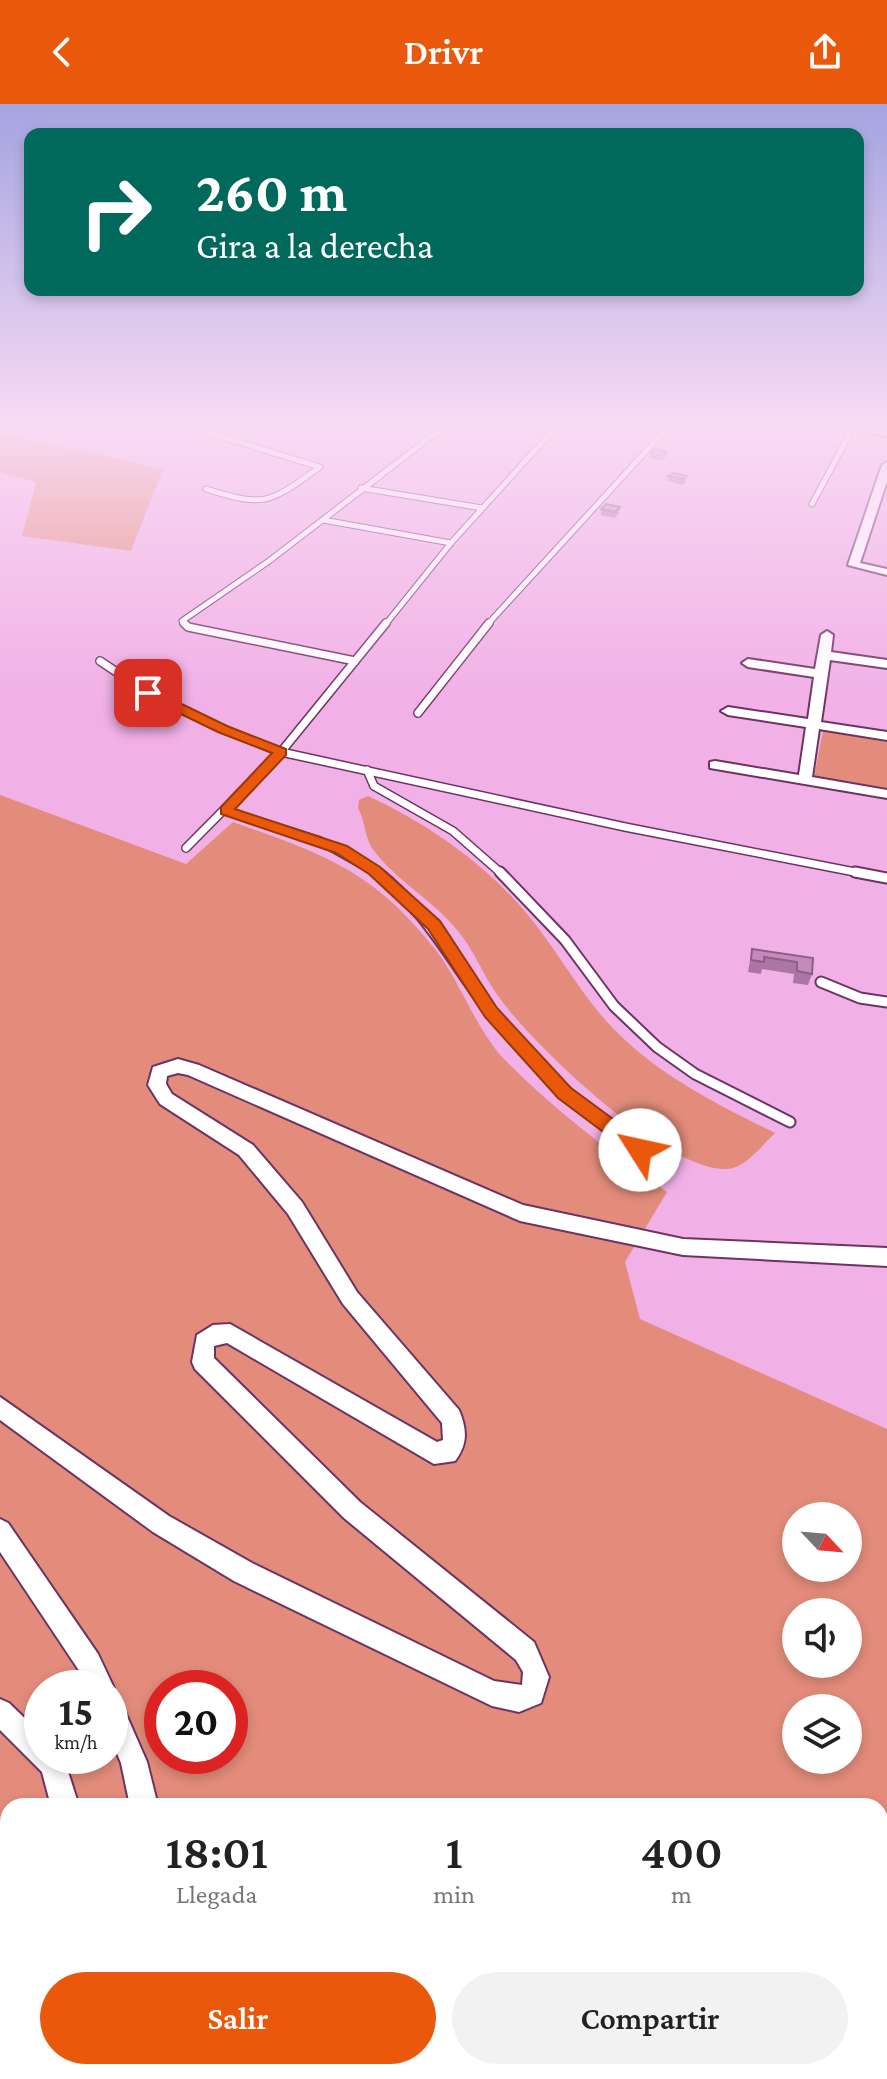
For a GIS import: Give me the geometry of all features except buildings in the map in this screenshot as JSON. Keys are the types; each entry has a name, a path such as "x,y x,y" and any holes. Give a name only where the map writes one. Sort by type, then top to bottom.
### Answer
{"street":[{"path":"875,518 854,565 887,572"},
{"path":"805,780 827,635"},
{"path":"824,655 887,664"},
{"path":"748,663 821,674"},
{"path":"728,711 887,736"},
{"path":"715,765 887,794"},
{"path":"0,1407 161,1524 243,1572 492,1693 519,1699 532,1694 537,1683 536,1668 525,1651 352,1510 203,1362 204,1342 213,1334 230,1333 434,1453 447,1453 454,1446 456,1430 451,1417 350,1298 295,1208 246,1150 166,1099 157,1085 159,1072 178,1066 193,1070 490,1203 572,1226 683,1247 887,1257"},
{"path":"0,1531 92,1670"},
{"path":"0,1712 24,1736"},
{"path":"128,1748 142,1798"},
{"path":"56,1774 63,1798"}],"lane":[{"path":"186,848 226,811 281,752 473,518"},
{"path":"418,713 455,662 518,587 583,518"},
{"path":"355,661 182,624 323,520 451,543"},
{"path":"100,661 148,693 222,729 281,752 625,827 887,878"},
{"path":"367,770 374,786 453,831 492,863 565,940 614,1006 657,1047 695,1074 790,1122"},
{"path":"226,811 341,850 374,870 434,925 491,1012 565,1093 640,1150"},
{"path":"821,982 860,998 887,1002"}],"shaded area":[{"path":"27,518 144,518 131,551 22,536"},
{"path":"823,731 887,742 887,789 814,777"},
{"path":"0,795 186,864 233,822 320,855 368,883 390,900 435,949 486,1035 506,1061 584,1130 667,1192 625,1262 640,1319 887,1429 887,1798 0,1798"},
{"path":"368,796 408,816 445,840 496,881 538,927 608,1023 645,1057 708,1099 775,1133 748,1160 735,1167 728,1169 702,1165 670,1150 601,1101 537,1042 513,1015 491,985 464,938 448,920 375,852 358,808 359,800"}],"route":[{"path":"148,693 222,729 281,752 226,811 299,833 341,850 374,870 434,925 491,1012 565,1093 640,1150"}]}
